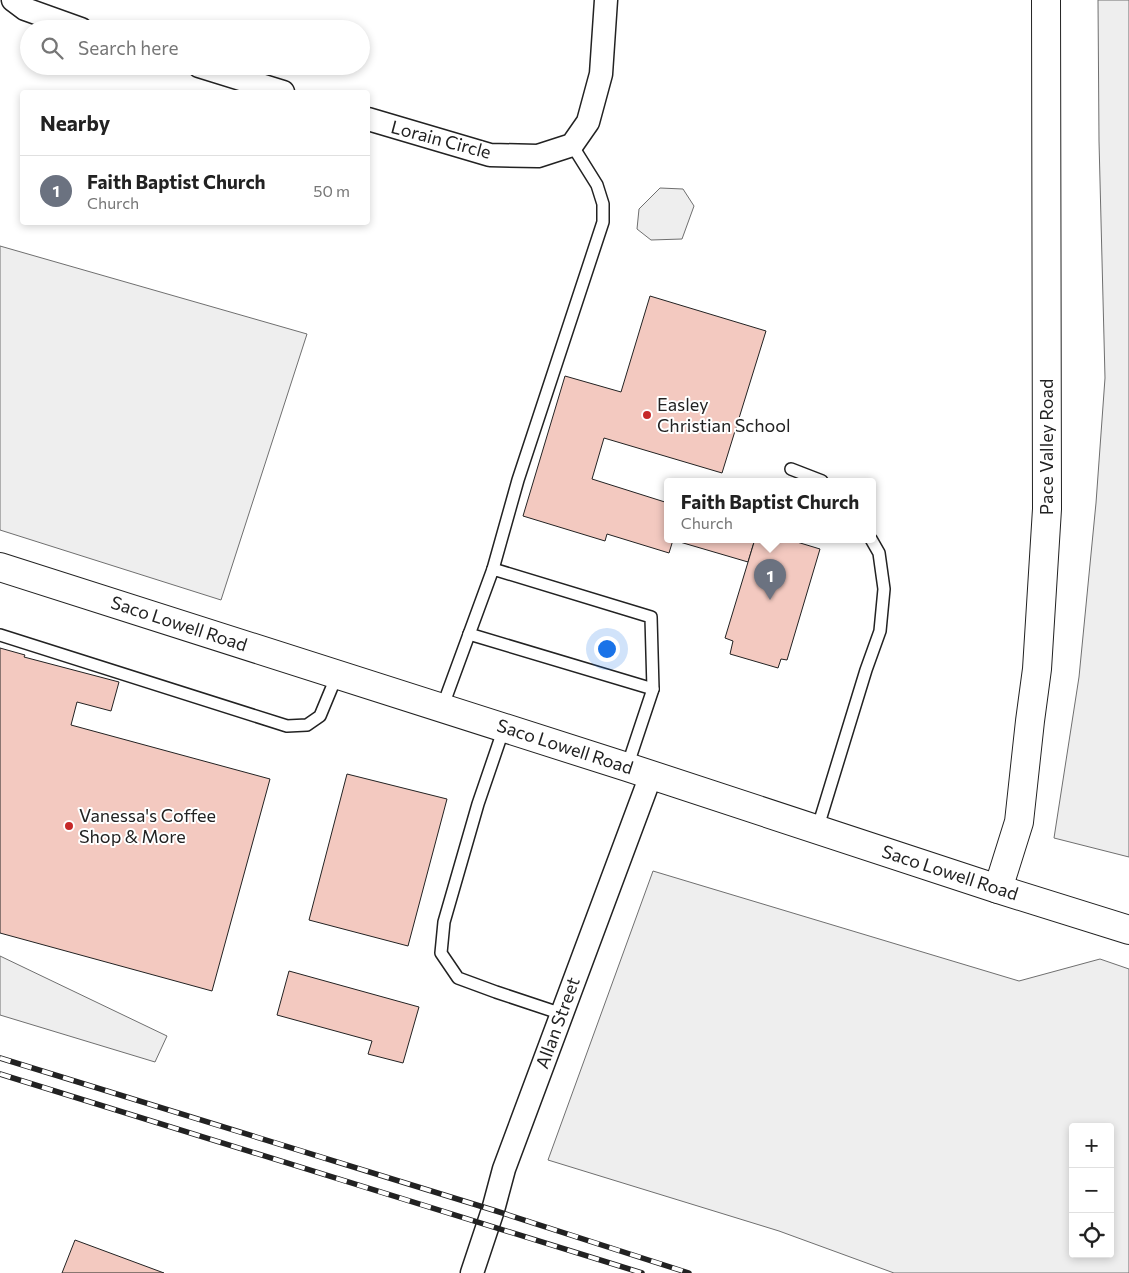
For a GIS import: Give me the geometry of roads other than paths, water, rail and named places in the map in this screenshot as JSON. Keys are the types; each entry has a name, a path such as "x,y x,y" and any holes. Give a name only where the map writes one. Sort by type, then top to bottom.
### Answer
{"street":[{"path":"14,0 25,9 55,20"},
{"path":"572,145 588,122 601,74 606,0"},
{"name":"Pace Valley Road","path":"998,889 1019,822 1037,669 1047,509 1046,0"},
{"path":"228,75 277,90"},
{"name":"Lorain Circle","path":"370,120 490,155 538,156 572,145"},
{"name":"Saco Lowell Road","path":"0,567 1129,930"},
{"name":"Allan Street","path":"472,1273 504,1170 562,1014 639,771"}],"lane":[{"path":"442,708 493,569 518,480 603,222 603,204 597,185 572,145"},
{"path":"791,468 815,478"},
{"path":"817,830 866,670 880,631 884,589 879,553 873,543"},
{"path":"493,569 651,617 653,689 639,771"},
{"path":"468,634 653,689"},
{"path":"0,635 287,726 307,725 320,716 337,674"},
{"path":"504,728 478,804 444,922 441,952 458,978 562,1014"}],"railway":[{"path":"0,1058 493,1210 689,1273"},
{"path":"0,1074 642,1273"}],"place":[{"name":"Easley Christian School","path":"647,415"},
{"name":"Faith Baptist Church","path":"770,600"},
{"name":"Vanessa's Coffee Shop & More","path":"69,826"}]}
